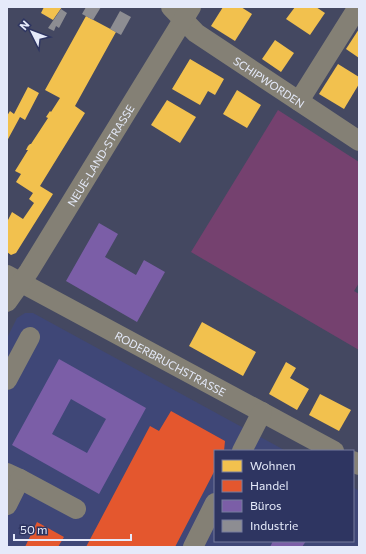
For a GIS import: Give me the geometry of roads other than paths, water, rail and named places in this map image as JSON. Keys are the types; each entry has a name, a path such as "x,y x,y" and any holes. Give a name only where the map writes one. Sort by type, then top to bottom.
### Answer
{"street":[{"path":"299,101 358,7"},
{"name":"SCHIPWORDEN","path":"182,11 196,33 359,141"},
{"name":"NEUE-LAND-STRASSE","path":"7,302 14,278 29,271 182,11"},
{"name":"RODERBRUCHSTRASSE","path":"14,278 332,450"},
{"path":"7,380 30,337"},
{"path":"243,450 262,412"},
{"path":"7,505 13,476 76,509"},
{"path":"193,547 214,505"}]}
